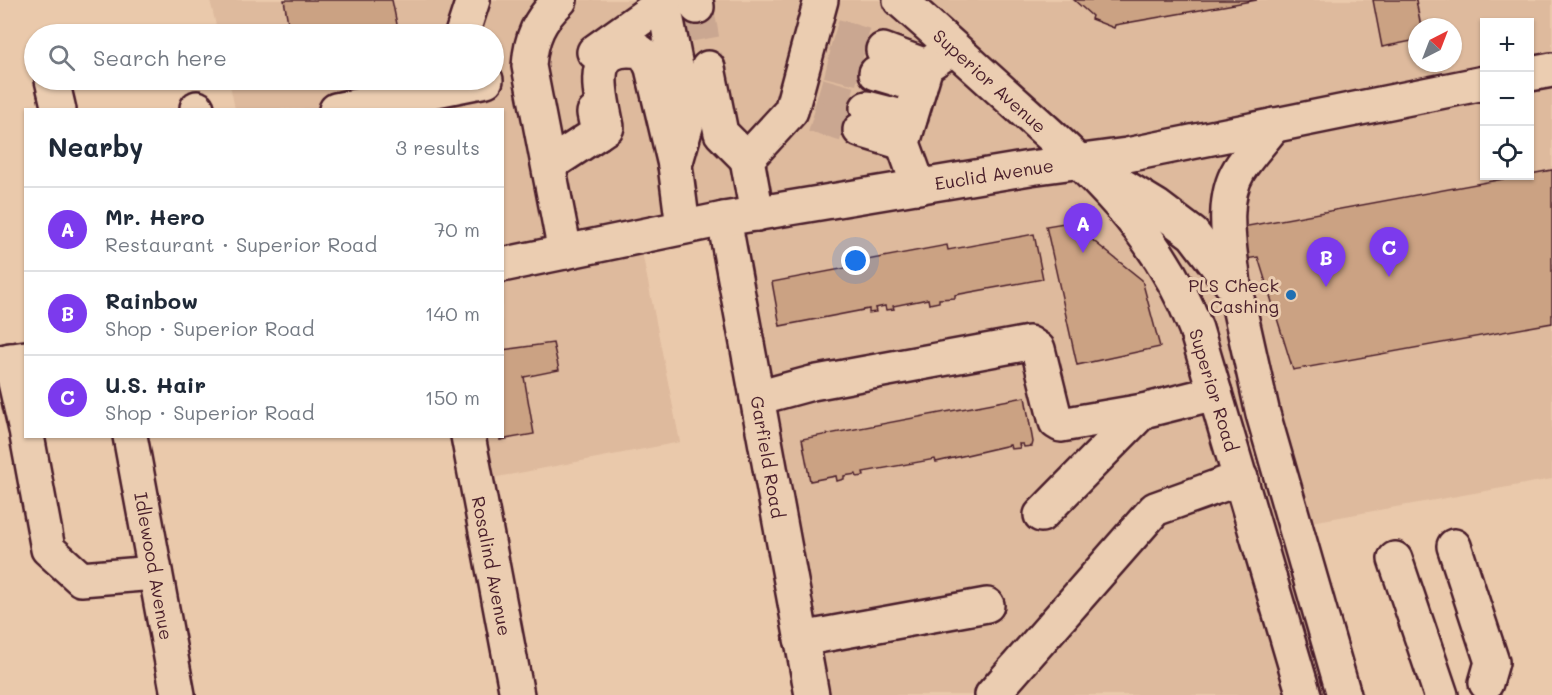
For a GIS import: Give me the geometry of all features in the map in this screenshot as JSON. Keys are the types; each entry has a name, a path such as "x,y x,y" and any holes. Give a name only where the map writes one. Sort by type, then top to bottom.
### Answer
{"main road":[{"path":"465,24 473,0"},
{"path":"560,0 536,27 530,47 532,76 565,252"},
{"name":"Superior Avenue","path":"900,0 1081,161"},
{"path":"598,133 584,59 664,1 687,123 675,165"},
{"path":"747,159 805,102 820,26"},
{"path":"919,187 906,131 923,76 953,48"},
{"path":"549,165 607,127 598,76 600,66 607,57 616,53 639,51 647,57 652,68 675,165 683,227"},
{"path":"880,62 923,76"},
{"path":"708,68 721,133 747,159 757,214"},
{"path":"1534,73 1552,70"},
{"path":"504,77 532,76"},
{"name":"Euclid Avenue","path":"504,265 724,219 1127,155 1480,84"},
{"path":"54,90 59,108"},
{"path":"353,108 451,91"},
{"path":"863,119 906,131"},
{"path":"1274,125 1239,171 1234,182 1228,218 1235,289 1263,414 1344,695"},
{"path":"1081,161 1139,194 1193,234 1235,289"},
{"name":"Superior Road","path":"1081,161 1136,223 1163,259 1182,292 1241,478 1304,695"},
{"name":"Garfield Road","path":"724,219 812,695"},
{"path":"757,398 812,383 1029,343 1038,349 1058,425 1143,411 1215,393"},
{"path":"12,360 24,420"},
{"path":"1041,515 1143,411"},
{"path":"27,438 48,549 81,579 155,573"},
{"name":"Idlewood Avenue","path":"130,438 178,695"},
{"name":"Rosalind Avenue","path":"468,438 517,695"},
{"path":"992,695 1155,509 1241,478"},
{"path":"1452,695 1488,689 1492,662 1454,546"},
{"path":"1395,559 1441,695"},
{"path":"801,639 987,605"}],"shaded area":[{"path":"210,0 1552,0 1552,479 1295,525 1344,695 812,695 724,219 639,237 680,442 477,481 468,438 504,438 504,108 235,108 231,90 504,90 504,24 216,24"}],"building":[{"path":"284,0 392,0 397,24 288,24"},
{"path":"1074,0 1257,0 1115,25 1114,28 1091,19 1092,16"},
{"path":"1373,0 1416,0 1419,18 1408,18 1408,42 1382,47"},
{"path":"1552,170 1552,323 1293,370 1258,257 1246,259 1237,228 1498,180 1534,180 1534,173"},
{"path":"1070,222 1142,280 1160,347 1077,365 1046,226"},
{"path":"1034,234 1043,279 955,295 955,298 939,299 939,302 929,304 928,299 893,306 894,309 886,310 885,306 875,308 876,312 869,313 869,309 780,326 772,282 857,266 856,262 947,245 948,250"},
{"path":"553,343 559,370 524,377 534,434 500,440 504,438 504,350"},
{"path":"1025,397 1032,446 1024,447 1023,444 1019,444 1020,448 1011,449 1010,445 936,462 935,459 863,472 864,476 857,477 856,474 844,476 844,479 837,481 836,476 810,481 802,439"}],"tunnel":[{"path":"697,7 708,68"},
{"path":"834,35 883,50"},
{"path":"828,61 876,73"},
{"path":"818,94 867,108"},
{"path":"813,116 860,130"}],"place":[{"name":"Mr. Hero","path":"1083,253"},
{"name":"U.S. Hair","path":"1389,277"},
{"name":"Rainbow","path":"1326,287"},
{"name":"PLS Check Cashing","path":"1291,295"}]}
